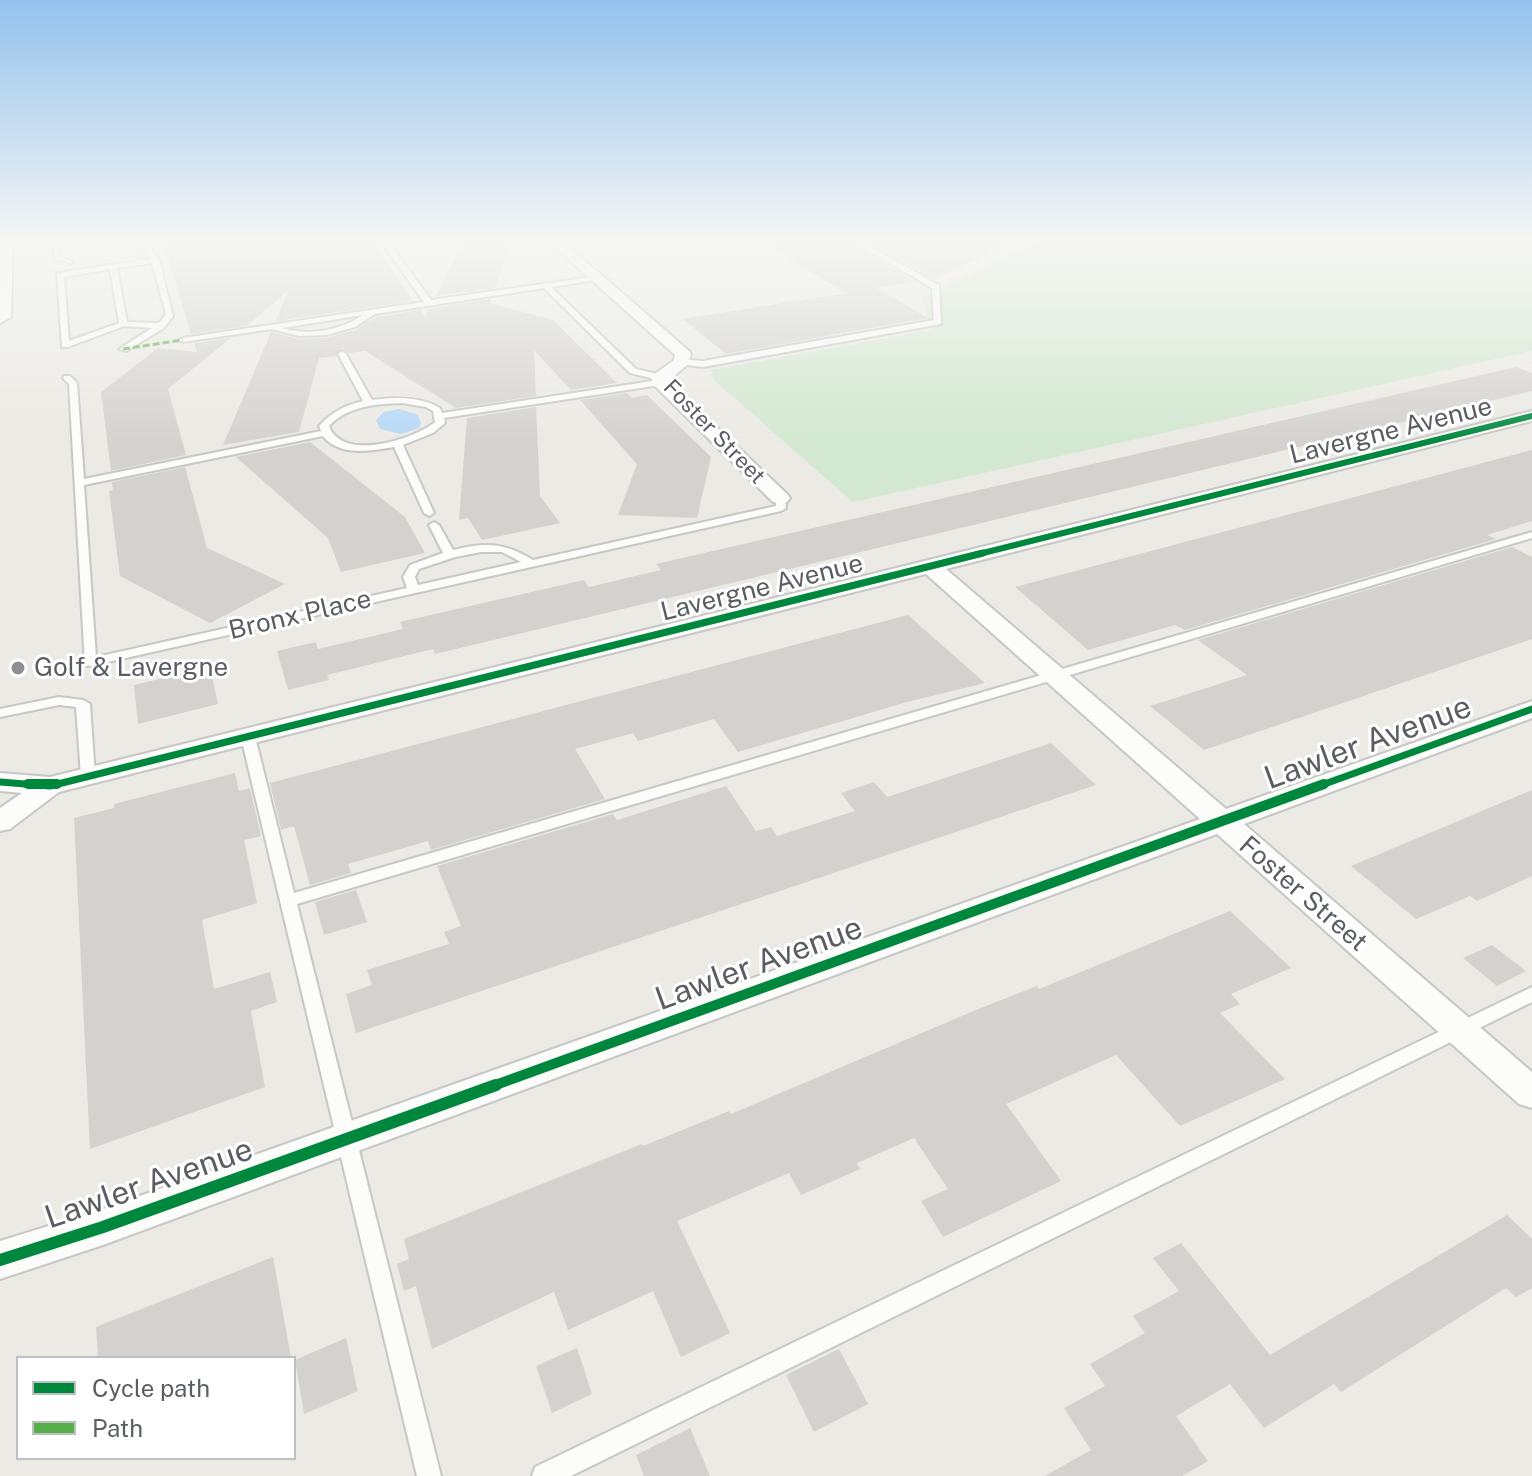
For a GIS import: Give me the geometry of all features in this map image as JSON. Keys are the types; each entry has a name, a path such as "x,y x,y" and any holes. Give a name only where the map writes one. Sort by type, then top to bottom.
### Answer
{"street":[{"name":"Foster Street","path":"631,308 678,349 684,358 660,380 780,498"},
{"name":"Lavergne Avenue","path":"0,782 50,786 1532,417"},
{"name":"Foster Street","path":"930,566 1532,1093"},
{"name":"Lawler Avenue","path":"0,1260 103,1227 345,1140 1532,709"},
{"name":"Lavergne Avenue","path":"0,822 50,786"}],"lane":[{"path":"62,308 65,345 123,324 161,326"},
{"path":"120,308 123,324"},
{"path":"123,349 161,326 170,314 168,308"},
{"path":"183,340 395,308"},
{"path":"568,308 633,371 660,380"},
{"path":"681,362 703,364 938,322 937,308"},
{"path":"271,326 297,334 331,334 362,322 373,311"},
{"path":"342,354 369,403"},
{"name":"Bronx Place","path":"67,378 73,383 90,662 781,508 780,498"},
{"path":"441,416 660,380"},
{"path":"324,433 324,426 339,412 369,403 417,402 437,410 441,416"},
{"path":"79,483 324,433 337,443 350,446 398,444 426,435 435,429 441,416"},
{"path":"398,444 450,556"},
{"path":"288,901 1532,535"},
{"path":"414,590 409,577 414,567 450,556 491,548 507,550 532,564"},
{"path":"0,713 59,701 83,704 88,776"},
{"path":"248,737 429,1476"},
{"path":"544,1476 1532,994"}],"green space":[{"path":"925,308 1532,308 1532,351 853,502 715,381 711,370 932,330"}],"water":[{"path":"399,409 418,415 419,428 401,434 380,429 376,420 384,412"}],"building":[{"path":"183,308 268,308 246,326 191,334"},
{"path":"281,308 366,308 276,321"},
{"path":"508,308 553,320 617,383 571,390 534,350 536,396 456,408 365,351 349,353 342,348 335,356 319,358 299,432 223,445 271,332 299,339 327,338 356,330 376,317 420,310 425,317 429,309"},
{"path":"753,308 911,308 928,318 726,354 683,319"},
{"path":"231,338 168,389 186,455 111,471 101,392 158,348 197,352 194,343"},
{"path":"1516,367 1532,373 1532,391 435,654 433,649 327,675 329,680 288,690 277,651 316,642 318,649 403,629 400,622 584,580 589,587 661,570 656,564"},
{"path":"627,393 632,398 647,395 711,457 697,518 618,515 637,464 580,400"},
{"path":"536,407 540,496 560,523 482,540 468,518 459,520 467,418"},
{"path":"310,442 405,517 425,553 341,572 328,538 236,457"},
{"path":"1532,450 1532,521 1487,535 1496,539 1185,630 1175,625 1088,650 1015,587"},
{"path":"185,467 207,548 285,584 210,623 120,576 109,491 113,490 112,482"},
{"path":"1512,547 1532,557 1532,639 1204,750 1150,706 1247,675 1198,640"},
{"path":"908,615 985,683 907,702 738,752 714,719 638,741 633,733 575,749 605,799 431,850 428,841 348,864 351,873 310,885 294,826 281,830 270,783"},
{"path":"210,667 218,704 138,724 134,685"},
{"path":"1051,743 1096,785 356,1033 346,994 372,985 367,970 449,944 444,932 461,926 437,866 613,814 617,820 726,786 756,831 771,827 777,836 855,811 841,793 874,782 887,797"},
{"path":"235,773 239,791 250,788 261,836 244,840 257,903 202,920 214,989 270,972 277,1002 251,1011 265,1087 90,1149 74,818 114,808 114,804"},
{"path":"1532,790 1532,876 1477,901 1470,896 1416,919 1351,866"},
{"path":"356,890 367,922 324,935 315,902"},
{"path":"1230,911 1291,968 1231,994 1240,1004 1220,1013 1285,1079 1180,1126 1116,1055 1006,1104 1061,1181 943,1237 921,1201 948,1189 914,1138 857,1163 860,1169 801,1195 789,1173 677,1221 730,1333 681,1357 653,1291 568,1330 554,1292 432,1349 416,1286 404,1291 397,1264 409,1259 404,1239 642,1144 729,1111 731,1114 976,1010 1037,986 1039,989"},
{"path":"1492,945 1526,971 1497,986 1463,958"},
{"path":"1507,1215 1532,1239 1532,1288 1516,1297 1506,1288 1341,1392 1334,1384 1264,1428 1230,1384 1176,1416 1208,1461 1182,1476 1045,1476 1091,1450 1064,1408 1105,1386 1090,1364 1145,1333 1133,1316 1179,1291 1153,1258 1181,1243 1270,1355"},
{"path":"273,1257 291,1356 98,1356 96,1327"},
{"path":"346,1338 358,1391 304,1414 296,1360"},
{"path":"577,1348 592,1394 552,1413 536,1366"},
{"path":"839,1349 868,1404 814,1432 786,1375"},
{"path":"690,1428 710,1476 644,1476 636,1455"}],"marked path":[{"path":"123,349 183,340"}],"cycle path":[{"path":"0,782 50,786 1532,416"},
{"path":"0,1260 103,1227 1532,709"}],"place":[{"name":"Golf & Lavergne","path":"18,668"}]}
